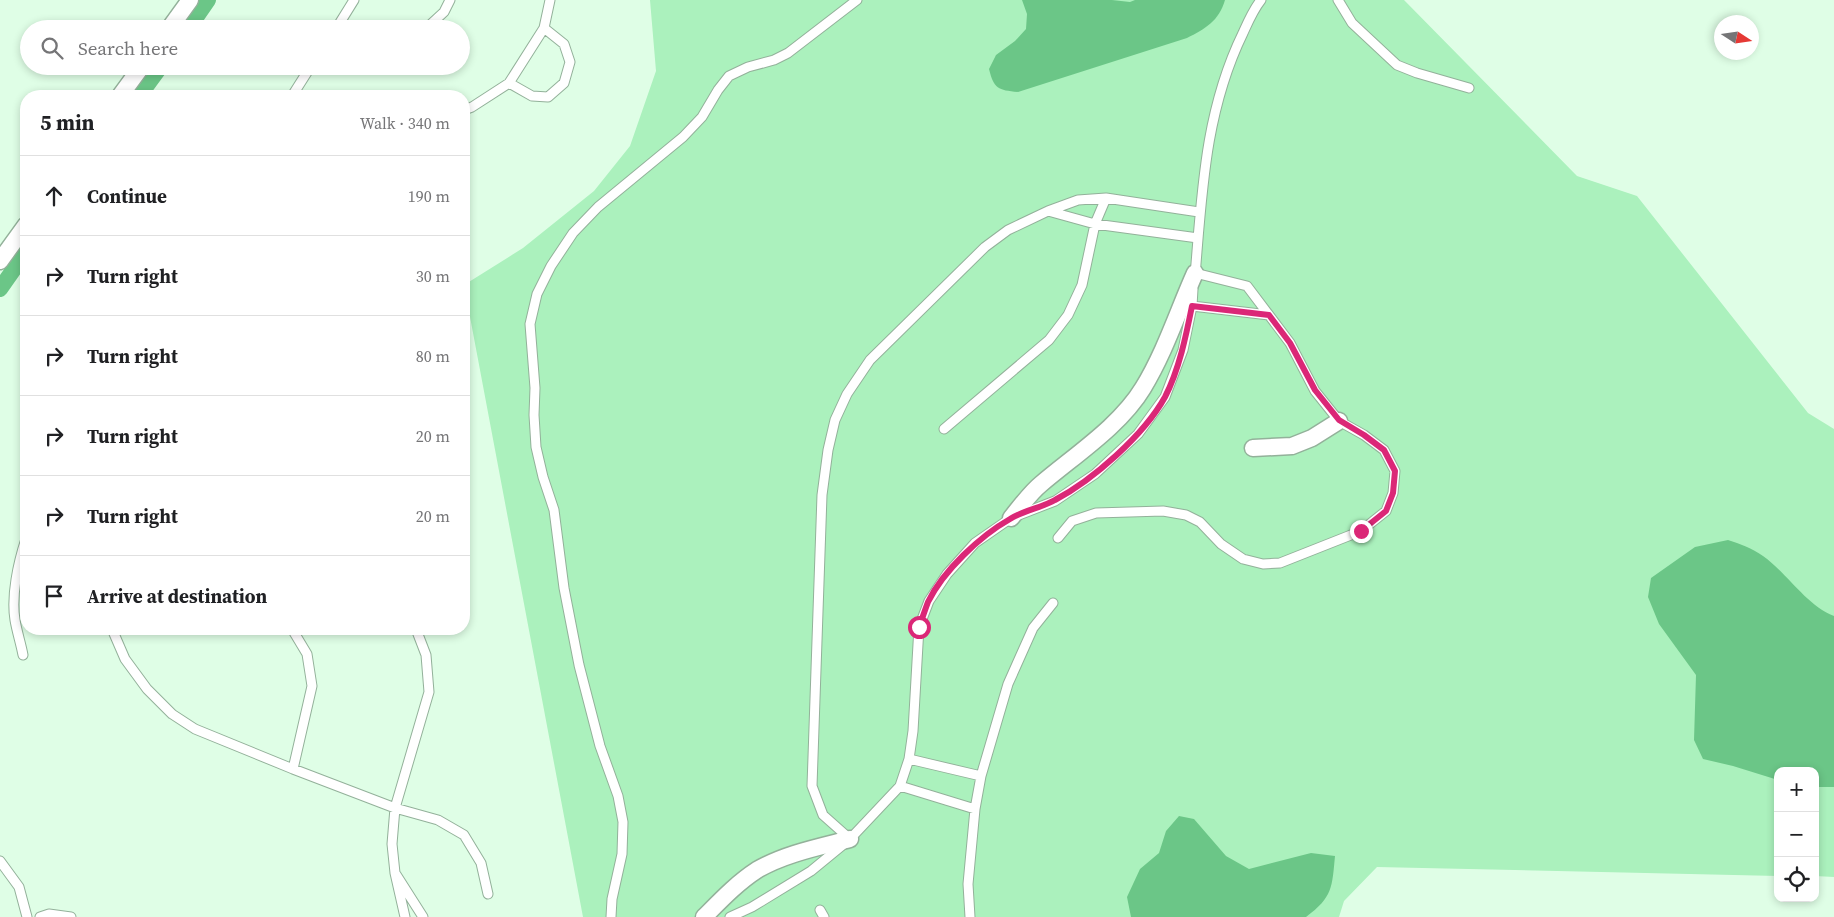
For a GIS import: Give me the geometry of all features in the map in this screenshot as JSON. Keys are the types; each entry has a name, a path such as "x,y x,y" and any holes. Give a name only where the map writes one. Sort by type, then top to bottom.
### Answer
{"street":[{"path":"176,20 190,0"},
{"path":"124,90 135,75"},
{"path":"0,261 20,233"},
{"path":"1011,518 1039,485 1114,423 1143,388 1162,350 1195,273"},
{"path":"1253,448 1292,446 1312,438 1339,420"},
{"path":"704,917 728,893 758,870 798,853 850,840"}],"lane":[{"path":"342,20 354,0"},
{"path":"435,20 444,12 450,0"},
{"path":"470,108 508,83 544,28 550,0"},
{"path":"611,917 612,898 622,854 623,822 618,796 600,746 579,665 564,588 554,510 543,477 536,447 535,388 530,324 537,294 551,266 573,233 598,207 683,137 702,118 718,90 729,76 788,53 857,0"},
{"path":"730,917 752,907 811,871 850,840 900,786 909,759 913,731 919,627 929,601 947,574 975,543 1011,518 1055,500 1095,474 1138,434 1165,397 1183,350 1192,306 1202,181 1215,109 1231,56 1255,8 1261,0"},
{"path":"1338,0 1352,23 1397,65 1417,73 1469,88"},
{"path":"508,83 532,96 548,97 564,84 570,62 564,44 544,28"},
{"path":"296,90 305,75"},
{"path":"850,840 823,816 812,786 822,495 828,450 835,420 847,394 870,360 985,247 1008,230 1048,211 1078,200 1106,198 1199,212"},
{"path":"944,429 1049,340 1068,314 1082,285 1095,224 1106,198"},
{"path":"1048,211 1095,224 1198,238"},
{"path":"1058,538 1072,520 1096,513 1163,511 1186,515 1200,522 1221,544 1243,559 1263,564 1280,563 1361,531 1386,511 1393,493 1395,471 1384,450 1339,420 1315,390 1290,343 1246,286 1195,273"},
{"path":"1192,306 1269,315"},
{"path":"20,561 14,619 24,655"},
{"path":"970,917 968,884 975,809 981,776 1008,684 1032,628 1053,602"},
{"path":"114,635 124,659 147,689 172,714 195,729 293,770 395,808 438,820 464,835 480,863 488,894"},
{"path":"293,770 312,686 307,654 296,635"},
{"path":"405,917 395,873 392,844 395,808 429,692 426,655 418,635"},
{"path":"909,759 981,776"},
{"path":"900,786 975,809"},
{"path":"0,861 19,887 27,917"},
{"path":"395,873 423,917"},
{"path":"40,917 48,914 71,917"}],"shaded area":[{"path":"650,0 1404,0 1577,176 1637,196 1808,413 1834,429 1834,877 1819,876 1819,767 1774,767 1774,876 1377,867 1344,901 1339,917 583,917 470,317 470,281 523,248 594,191 630,146 656,71"},
{"path":"1022,0 1112,0 1130,2 1135,0 1225,0 1219,14 1210,24 1187,38 1018,92 1001,89 995,85 989,69 996,55 1015,41 1026,29 1027,14"},
{"path":"1728,540 1750,548 1772,563 1815,605 1834,616 1834,787 1819,787 1819,767 1774,767 1774,779 1703,759 1694,740 1696,675 1659,624 1648,597 1651,578 1695,547"},
{"path":"1179,816 1194,819 1226,856 1249,869 1311,853 1335,856 1330,891 1322,903 1306,917 1131,917 1127,897 1140,869 1159,853 1166,831"}],"waterway":[{"path":"194,20 208,0"},
{"path":"143,90 154,75"},
{"path":"0,289 20,261"}],"route":[{"path":"919,627 929,601 947,574 975,543 1011,518 1055,500 1095,474 1138,434 1165,397 1183,350 1192,306 1269,315 1290,343 1315,390 1339,420 1384,450 1395,471 1393,493 1386,511 1361,531"}]}
